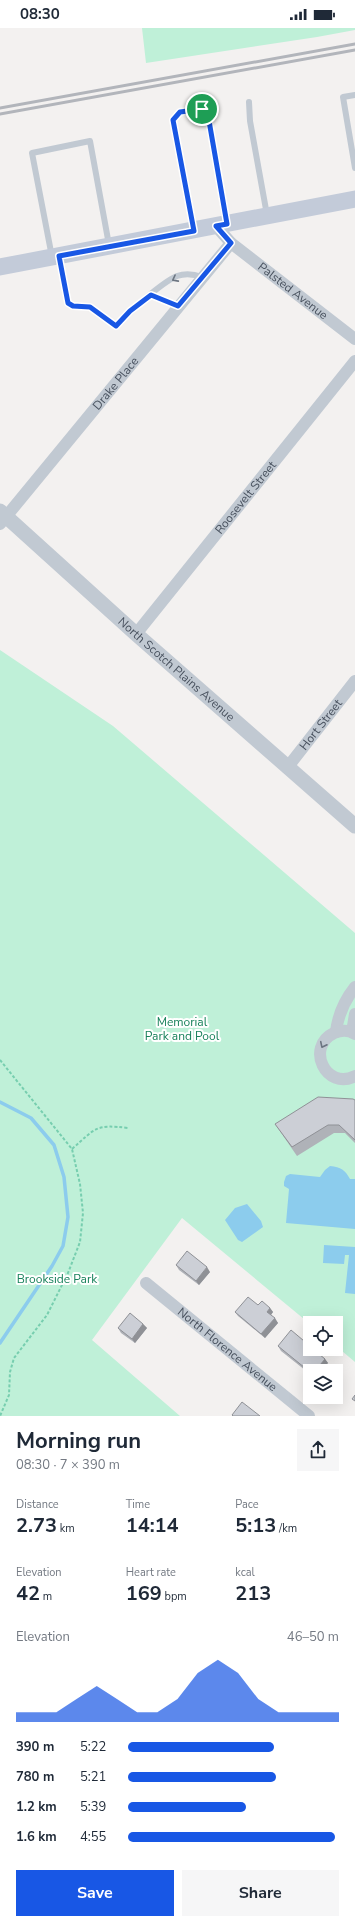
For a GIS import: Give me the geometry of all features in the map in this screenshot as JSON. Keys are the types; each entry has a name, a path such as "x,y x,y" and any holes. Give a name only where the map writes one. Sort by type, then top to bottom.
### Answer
{"main road":[{"path":"0,267 221,226 355,199"}],"street":[{"name":"Palsted Avenue","path":"221,226 231,243 355,339"},
{"name":"Drake Place","path":"2,517 231,243"},
{"name":"Roosevelt Street","path":"136,634 355,362"},
{"name":"North Scotch Plains Avenue","path":"2,517 355,826"},
{"name":"Hort Street","path":"287,768 355,682"},
{"path":"336,1032 340,1012 346,999 355,987"},
{"path":"355,1014 353,1033 336,1032 324,1040 321,1046 320,1062 324,1069 336,1078 344,1079 355,1076"},
{"name":"North Florence Avenue","path":"146,1283 309,1416"}],"lane":[{"path":"355,95 343,97 355,168"},
{"path":"249,102 250,121 267,216"},
{"path":"194,231 173,120 180,112 202,109 208,115 221,226"},
{"path":"109,246 90,141 32,153 68,303 73,306 90,307 116,326 130,311 177,276 193,274 202,277"},
{"path":"151,295 178,306"}],"path":[{"path":"0,1060 72,1149 80,1184 83,1213 80,1242 68,1273 47,1315 14,1358 10,1372 9,1395 0,1416"},
{"path":"72,1149 96,1128 110,1126 128,1128"}],"green space":[{"path":"142,28 355,28 355,30 146,63"},
{"name":"Memorial Park and Pool","path":"0,650 113,726 355,933 355,1362 343,1352 343,1316 303,1316 303,1318 182,1218 92,1340 180,1416 0,1416"}],"water":[{"path":"330,1166 340,1168 350,1179 355,1179 355,1229 286,1223 289,1189 284,1186 286,1176 290,1174 320,1177"},
{"path":"247,1204 261,1221 263,1227 242,1242 238,1240 225,1220 235,1208"},
{"path":"324,1245 355,1247 355,1294 345,1293 349,1255 345,1255 344,1264 323,1263"}],"building":[{"path":"318,1097 355,1100 355,1140 339,1125 328,1125 292,1147 275,1124"},
{"path":"187,1251 207,1267 196,1281 176,1265"},
{"path":"248,1297 258,1305 262,1301 270,1308 267,1312 275,1318 261,1334 235,1312"},
{"path":"130,1313 143,1324 132,1339 118,1328"},
{"path":"291,1330 303,1340 303,1356 321,1356 325,1359 321,1364 303,1364 303,1366 278,1346"},
{"path":"242,1402 260,1416 233,1416 232,1415"}],"waterway":[{"path":"0,1102 31,1118 54,1145 64,1177 68,1217 63,1246 52,1266 0,1343"}],"railway":[{"path":"0,108 355,44"},
{"path":"0,114 355,50"}],"route":[{"path":"202,109 208,115 227,224 216,226 231,243 178,306 151,295 130,311 116,326 90,307 73,306 68,303 59,256 194,231 173,120 180,112 202,109"}],"park label":[{"name":"Brookside Park","path":"57,1279"}]}
